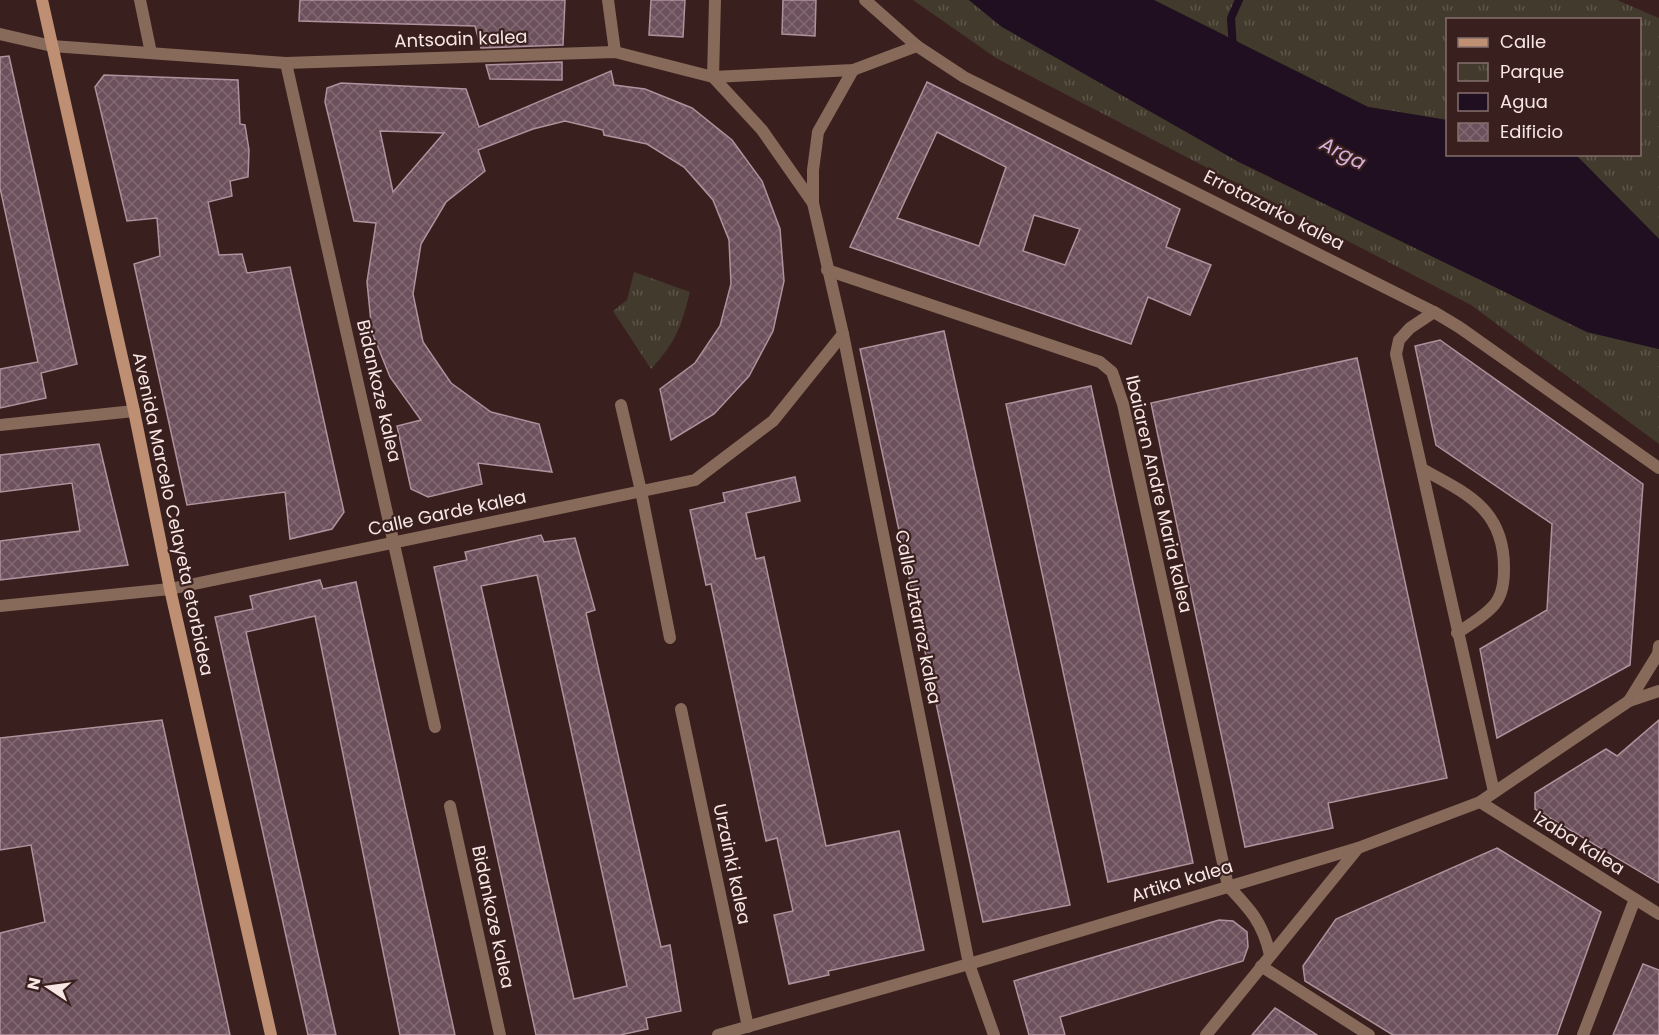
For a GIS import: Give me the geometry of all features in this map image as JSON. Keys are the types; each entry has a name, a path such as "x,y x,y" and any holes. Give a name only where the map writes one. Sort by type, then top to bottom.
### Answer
{"main road":[{"name":"Avenida Marcelo Celayeta etorbidea","path":"42,0 134,411 170,589 271,1035"}],"street":[{"path":"140,0 151,53"},
{"path":"608,0 615,52"},
{"path":"713,77 715,0"},
{"name":"Errotazarko kalea","path":"865,0 917,46 964,77 1434,312 1459,327 1659,469"},
{"name":"Antsoain kalea","path":"0,34 52,46 286,63 615,52 713,77 853,70 917,46"},
{"name":"Bidankoze kalea","path":"286,63 435,727"},
{"name":"Calle Uztarroz kalea","path":"853,70 818,132 813,170 813,203 843,334 969,964 994,1035"},
{"name":"Calle Uztarroz kalea","path":"713,77 762,130 813,203"},
{"name":"Ibaiaren Andre Maria kalea","path":"827,270 1100,362 1112,372 1123,404 1228,886"},
{"path":"1434,312 1410,328 1399,340 1396,354 1494,792"},
{"name":"Calle Garde kalea","path":"0,606 170,589 695,480 773,421 843,334"},
{"path":"621,405 670,638"},
{"path":"0,425 134,411"},
{"path":"1422,469 1462,491 1484,510 1496,524 1504,548 1504,575 1501,593 1495,605 1457,633"},
{"name":"Artika kalea","path":"1629,701 1658,654 1659,646"},
{"name":"Artika kalea","path":"718,1035 969,964 1358,848 1480,802 1629,701 1659,691"},
{"name":"Urzainki kalea","path":"681,709 748,1027"},
{"name":"Izaba kalea","path":"1480,802 1659,914"},
{"name":"Bidankoze kalea","path":"450,807 500,1035"},
{"path":"1206,1035 1358,848"},
{"path":"1228,886 1248,908 1266,935 1270,955"},
{"path":"1583,1035 1635,899"},
{"path":"1261,966 1370,1035"}],"green space":[{"path":"913,0 969,0 997,23 1239,162 1587,332 1659,349 1659,444 1471,305 996,58"},
{"path":"1153,0 1617,0 1659,18 1659,239 1577,156 1641,156 1641,18 1446,18 1446,120 1368,107"},
{"path":"634,272 690,292 676,334 651,369 613,311 627,300"}],"water":[{"name":"Arga","path":"969,0 1154,0 1368,107 1446,120 1446,156 1577,156 1659,239 1659,349 1587,332 1239,162 1002,27"}],"building":[{"path":"300,0 565,0 563,45 481,48 475,26 299,21"},
{"path":"651,0 685,0 683,37 649,35"},
{"path":"783,0 816,0 815,36 782,34"},
{"path":"9,56 77,364 41,373 46,398 0,408 0,369 38,362 0,188 0,57"},
{"path":"562,62 562,80 490,79 486,65"},
{"path":"611,71 614,85 645,89 692,108 732,140 762,181 780,229 784,281 773,331 749,376 714,414 671,440 660,389 695,363 720,326 731,284 729,240 713,200 684,167 647,144 604,135 603,130 565,121 533,129 478,150 485,171 446,202 421,244 413,294 423,342 451,383 491,412 539,424 552,472 478,463 482,484 428,497 411,489 397,426 421,420 390,377 372,332 367,282 376,223 354,221 325,102 327,88 341,83 466,89 479,127","holes":["380,131 444,133 393,192"]},
{"path":"104,75 238,80 240,124 245,125 249,150 248,177 230,181 232,196 208,202 219,255 242,254 247,273 290,267 344,512 332,529 290,539 285,492 187,505 134,264 160,256 157,218 127,221 95,87"},
{"path":"927,82 1180,209 1166,247 1211,265 1190,315 1148,297 1131,344 850,247","holes":["937,132 1006,167 979,246 897,218","1034,215 1080,229 1065,265 1023,251"]},
{"path":"944,331 1070,905 983,922 860,349"},
{"path":"1440,340 1643,484 1630,665 1497,738 1480,649 1547,610 1552,524 1436,445 1415,346"},
{"path":"1357,358 1447,778 1328,803 1333,828 1245,847 1151,403"},
{"path":"1091,386 1193,863 1108,882 1006,404"},
{"path":"99,444 128,565 0,580 0,541 80,531 72,483 0,492 0,455"},
{"path":"795,477 800,501 746,513 756,559 764,557 826,846 899,831 924,950 828,971 829,975 789,984 774,915 793,911 777,838 766,841 711,584 706,585 690,510 725,502 723,493"},
{"path":"541,535 544,542 575,538 595,610 586,613 661,947 670,945 681,1011 646,1018 648,1029 620,1035 536,1035 434,567 467,560 465,552","holes":["537,575 627,986 574,999 481,586"]},
{"path":"320,580 323,589 356,582 455,1035 400,1035 315,616 246,632 336,1035 308,1035 215,617 253,609 250,596"},
{"path":"162,720 230,1035 0,1035 0,933 45,922 31,845 0,850 0,738"},
{"path":"1659,720 1659,883 1535,809 1535,793 1606,749 1617,756"},
{"path":"1497,848 1601,912 1557,1035 1393,1035 1305,981 1303,966 1336,919"},
{"path":"1219,920 1233,921 1247,932 1248,947 1243,961 1060,1017 1065,1035 1029,1035 1014,981"},
{"path":"1643,964 1659,970 1659,1035 1613,1035"},
{"path":"1275,1008 1317,1035 1252,1035"}],"waterway":[{"path":"1233,48 1231,18 1239,0"}]}
